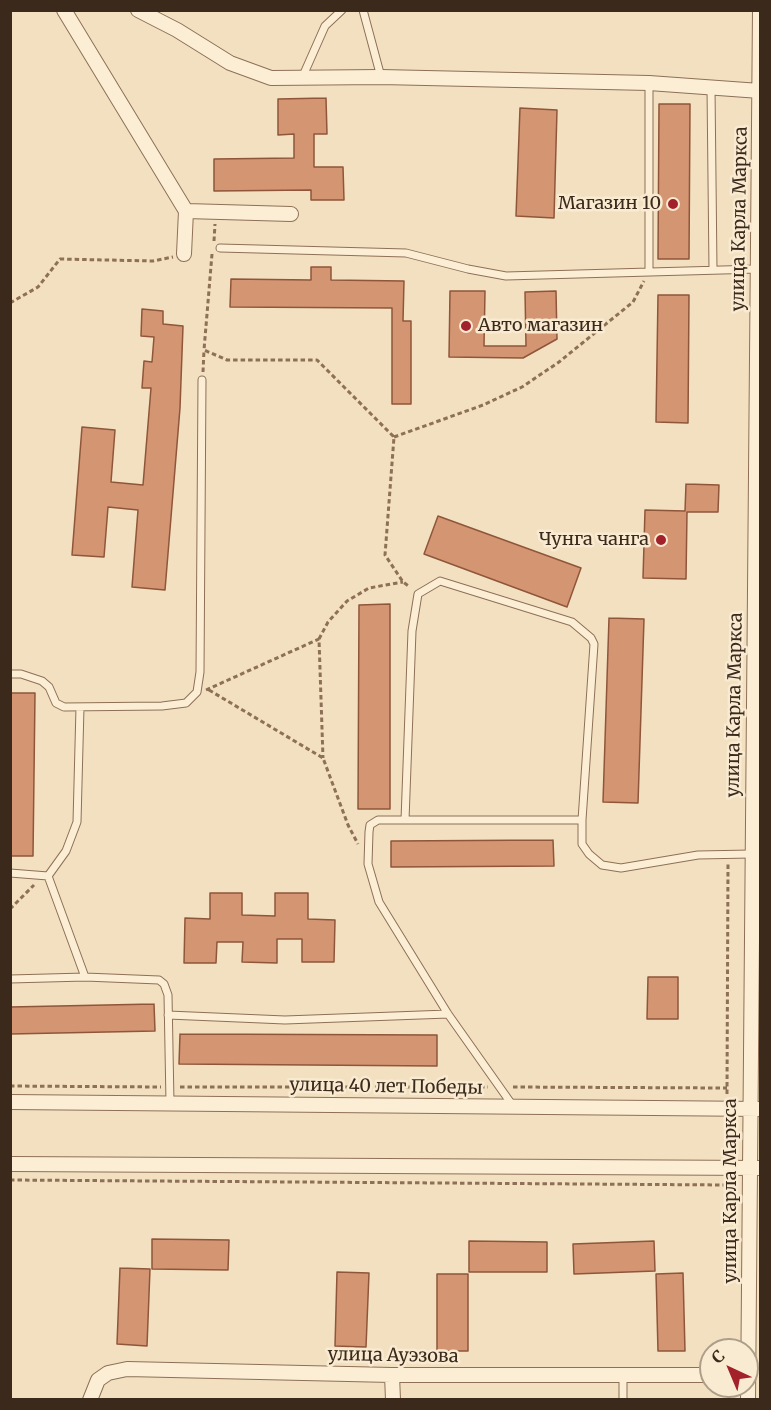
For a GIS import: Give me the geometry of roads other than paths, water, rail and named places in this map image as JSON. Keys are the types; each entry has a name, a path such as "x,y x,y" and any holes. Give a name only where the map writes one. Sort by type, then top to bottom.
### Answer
{"street":[{"path":"64,10 186,211 184,254"},
{"path":"138,10 177,30 230,63 271,78 381,77 649,83 760,91"},
{"name":"улица Карла Маркса","path":"749,1338 755,1168 751,854 757,707 760,10"},
{"path":"186,211 291,214"},
{"name":"улица 40 лет Победы","path":"10,1102 755,1109"},
{"path":"10,1164 755,1168"},
{"name":"улица Ауэзова","path":"90,1400 99,1380 108,1373 127,1369 392,1375 699,1375"},
{"path":"392,1375 393,1400"}],"lane":[{"path":"302,78 325,26 342,10"},
{"path":"363,10 381,77"},
{"path":"649,83 649,272"},
{"path":"711,88 713,270"},
{"path":"220,248 406,253 506,276 758,269"},
{"path":"10,674 21,674 42,681 49,687 56,703 64,707 162,706 186,703 197,692 200,672 202,380"},
{"path":"405,820 412,632 418,594 440,580 572,622 591,638 594,645 582,844 602,866 621,868 698,855 751,854"},
{"path":"45,875 66,851 77,822 80,706"},
{"path":"513,1106 448,1014 379,902 368,864 370,825 378,820 582,820"},
{"path":"10,873 45,875"},
{"path":"45,875 85,977"},
{"path":"10,979 85,977 159,980 168,995 170,1103"},
{"path":"168,1015 285,1020 448,1014"},
{"path":"623,1375 623,1400"}],"place":[{"name":"Магазин 10","path":"673,204"},
{"name":"Авто магазин","path":"466,326"},
{"name":"Чунга чанга","path":"661,540"}]}
